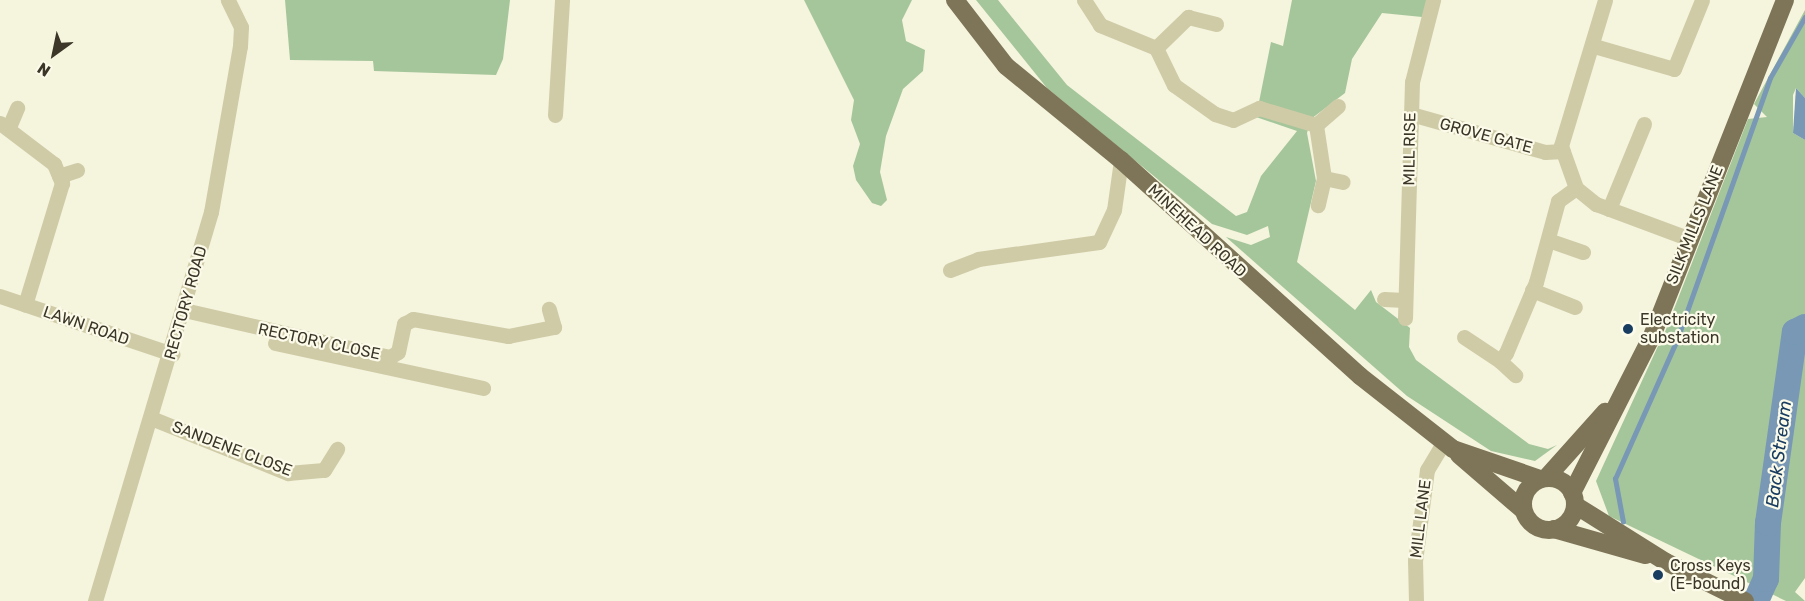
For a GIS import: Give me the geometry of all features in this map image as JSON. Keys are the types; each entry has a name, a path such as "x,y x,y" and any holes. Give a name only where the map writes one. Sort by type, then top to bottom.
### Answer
{"main road":[{"name":"MINEHEAD ROAD","path":"955,0 1006,66 1121,160 1342,360 1448,445 1523,510"},
{"name":"SILK MILLS LANE","path":"1573,499 1614,401 1652,336 1785,0"},
{"name":"SILK MILLS LANE","path":"1767,45 1798,0"},
{"name":"SILK MILLS LANE","path":"1543,478 1614,401"},
{"name":"MINEHEAD ROAD","path":"1448,445 1543,478"},
{"path":"1659,558 1554,529 1535,526 1523,510 1525,492 1543,478 1562,481 1573,499 1659,558 1744,601"},
{"path":"1554,529 1569,520 1573,499"}],"street":[{"name":"RECTORY ROAD","path":"95,601 172,354 211,212 240,46 241,27 228,0"},
{"path":"555,115 562,0"},
{"path":"1084,0 1100,25 1156,48 1174,85 1215,114 1233,120 1259,108 1316,125"},
{"name":"MILL RISE","path":"1405,318 1411,114 1419,39 1433,0"},
{"path":"1605,0 1563,151 1576,188 1609,209 1690,239"},
{"path":"1594,46 1676,68 1702,0"},
{"path":"1156,48 1185,11 1216,24"},
{"path":"1316,125 1338,106"},
{"path":"17,108 5,125 54,164 59,176 60,202 25,305"},
{"name":"GROVE GATE","path":"1411,114 1545,152 1563,151"},
{"path":"1609,209 1644,124"},
{"path":"1316,125 1324,178 1318,204"},
{"path":"950,270 978,260 1099,242 1114,210 1121,160"},
{"path":"59,176 77,170"},
{"path":"1324,178 1343,182"},
{"path":"1500,361 1532,290 1558,201 1576,188"},
{"path":"1548,240 1583,252"},
{"path":"1532,290 1575,307"},
{"name":"LAWN ROAD","path":"0,296 172,354"},
{"path":"1384,299 1404,300"},
{"name":"RECTORY CLOSE","path":"183,315 390,357 398,352 404,324 413,319 508,336 554,327 549,309"},
{"path":"183,315 483,388"},
{"path":"1464,337 1500,361 1515,375"},
{"name":"SANDENE CLOSE","path":"151,418 288,473 324,470 337,448"},
{"name":"MILL LANE","path":"1416,601 1415,561 1427,470 1448,445"}],"green space":[{"path":"285,0 510,0 503,59 496,75 374,71 373,61 290,60"},
{"path":"804,0 912,0 902,20 906,41 925,50 923,71 903,89 886,136 880,172 887,200 881,206 872,203 856,180 853,166 860,144 851,120 854,100"},
{"path":"976,0 998,0 1067,85 1236,216 1247,212 1261,176 1297,131 1256,117 1271,42 1283,46 1292,0 1428,0 1422,17 1382,13 1352,59 1345,93 1311,119 1307,133 1316,181 1297,262 1355,310 1371,290 1376,302 1410,328 1409,347 1416,360 1529,444 1548,449 1557,445 1535,461 1491,451 1407,396 1226,237 1251,245 1270,237 1268,226 1247,235 1212,224 1047,88"},
{"path":"1805,10 1805,98 1796,88 1793,95 1793,133 1805,140 1805,578 1795,592 1805,601 1786,601 1609,516 1596,481 1658,346 1669,344 1663,337 1748,119 1767,117 1754,104"}],"water":[{"path":"1796,88 1805,98 1805,140 1793,133"}],"waterway":[{"path":"1623,522 1615,479 1676,342 1770,78 1805,17"},
{"name":"Back Stream","path":"1756,601 1766,579 1768,523 1795,332 1805,327"}],"place":[{"name":"Electricity substation","path":"1628,329"},
{"name":"Cross Keys (E-bound)","path":"1658,575"}]}
